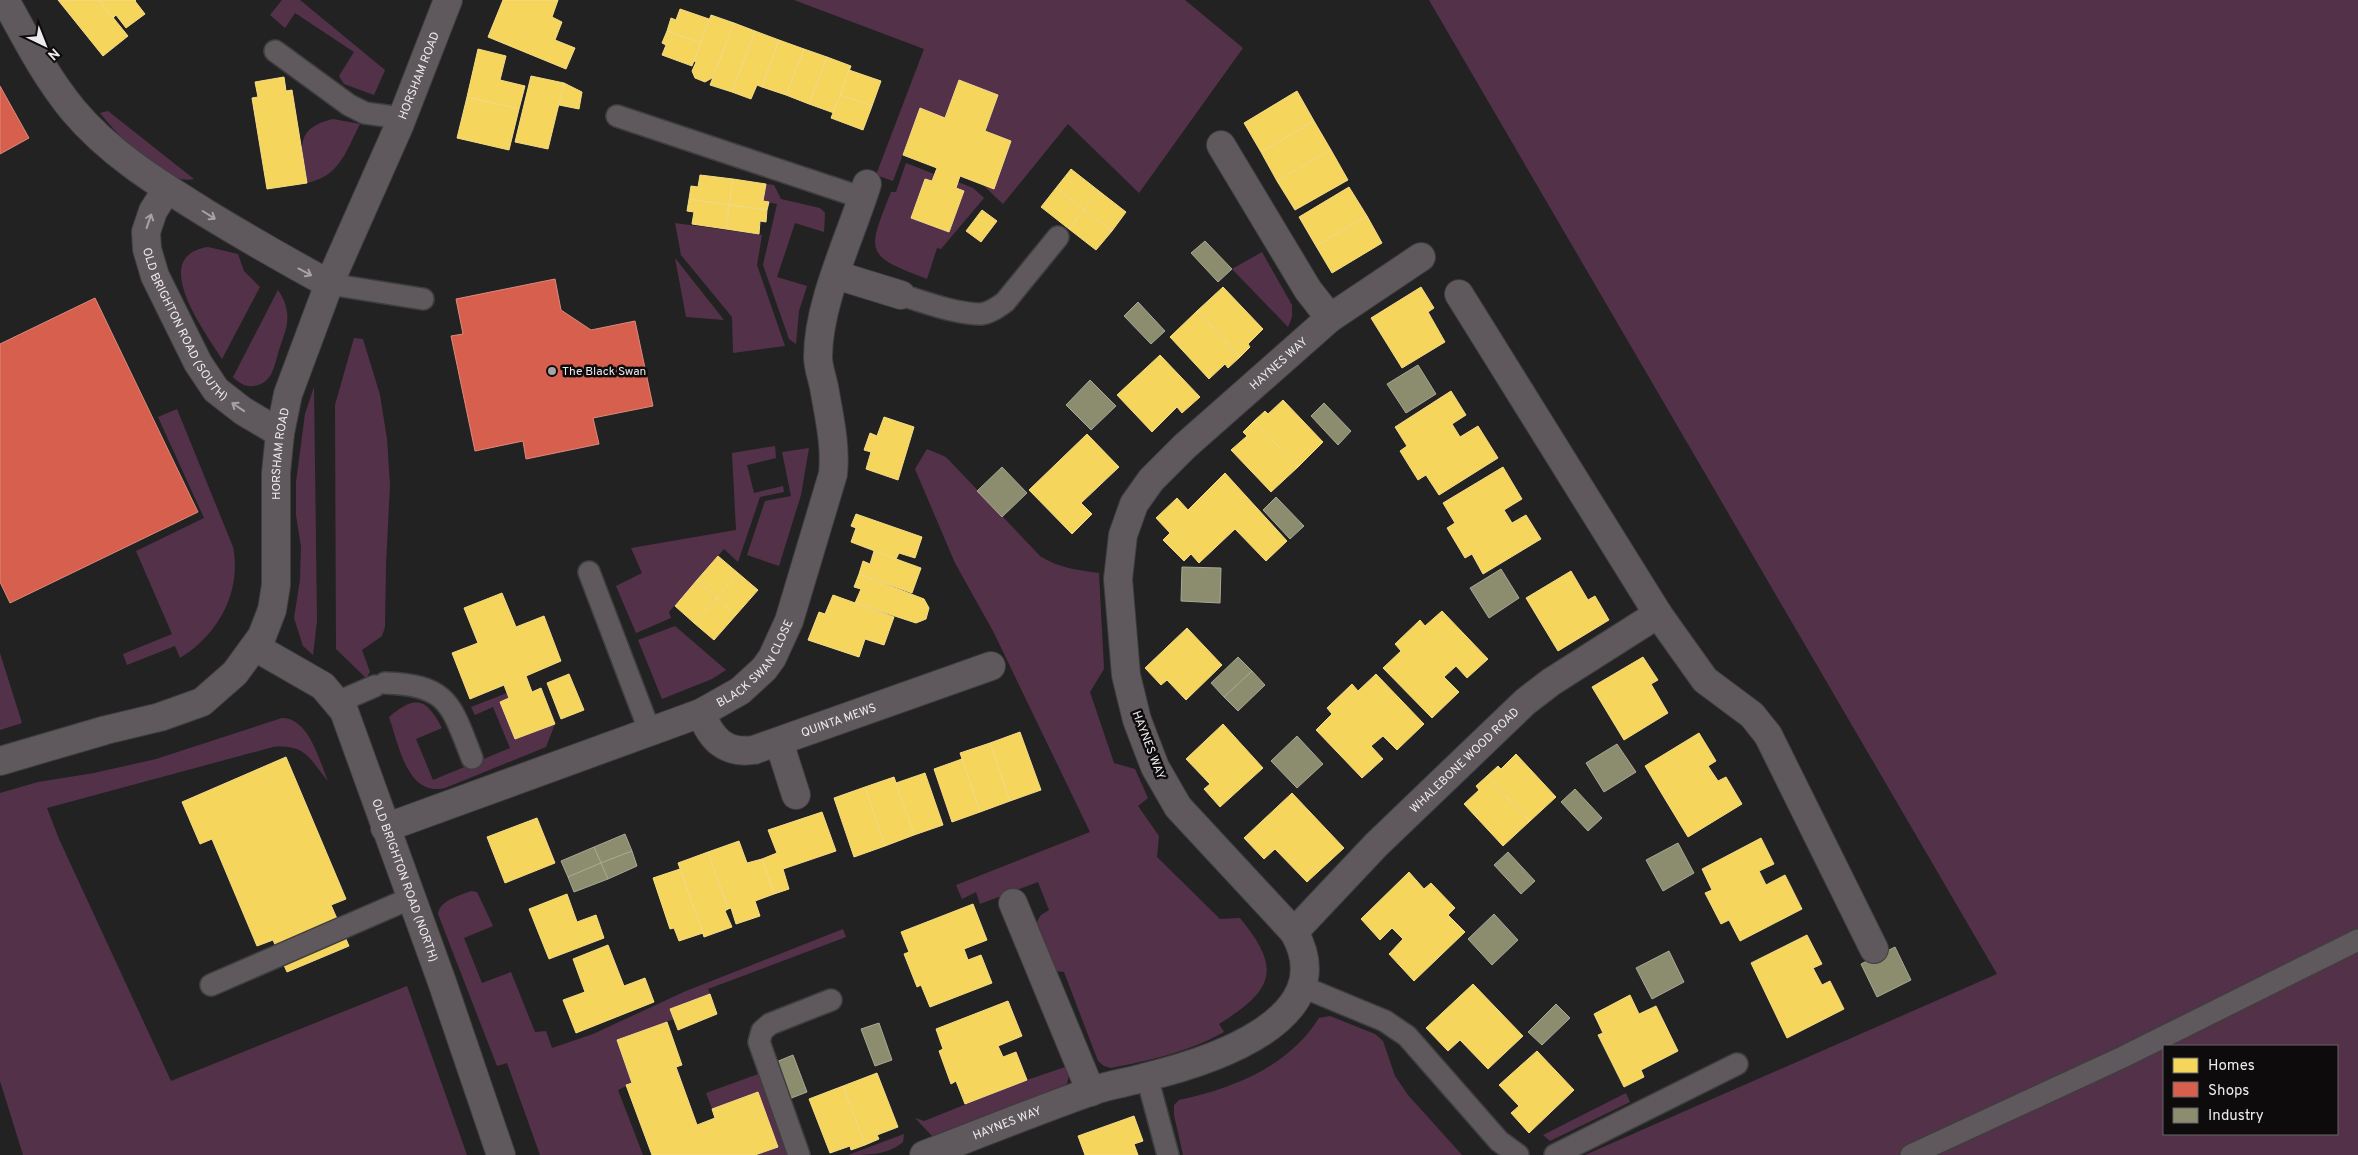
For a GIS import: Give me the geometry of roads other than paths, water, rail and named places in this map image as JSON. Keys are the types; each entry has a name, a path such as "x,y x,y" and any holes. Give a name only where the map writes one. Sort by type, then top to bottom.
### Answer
{"street":[{"path":"5,0 43,68 73,110 118,155 167,189 282,259 329,284"},
{"name":"HORSHAM ROAD","path":"0,761 106,730 160,717 202,702 235,672 255,647 266,625 276,585 276,482 280,433 284,411 296,371 329,284 401,118 448,0"},
{"path":"1221,146 1308,290 1330,318"},
{"name":"OLD BRIGHTON ROAD (SOUTH)","path":"167,189 153,211 146,232 147,249 155,276 198,363 216,390 243,411 280,433"},
{"name":"BLACK SWAN CLOSE","path":"385,828 701,713 740,691 764,669 772,658 788,621 827,496 834,464 832,433 818,359 822,320 865,191"},
{"name":"HAYNES WAY","path":"924,1155 1091,1092 1197,1062 1252,1038 1280,1019 1303,986 1305,962 1302,947 1294,932 1178,807 1155,767 1137,720 1126,675 1118,579 1123,535 1134,504 1151,480 1222,412 1330,318 1421,257"},
{"path":"836,275 901,295"},
{"path":"1459,294 1658,614 1705,680 1752,715 1768,735 1874,949"},
{"name":"WHALEBONE WOOD ROAD","path":"1294,932 1376,845 1525,702 1551,682 1658,614"},
{"name":"OLD BRIGHTON ROAD (NORTH)","path":"255,647 323,686 338,702 349,722 385,828 442,982 501,1155"},
{"name":"QUINTA MEWS","path":"701,713 710,733 723,746 732,750 754,750 991,666"},
{"path":"779,742 796,794"},
{"path":"1013,903 1091,1092"}],"lane":[{"path":"275,50 349,105 365,113 401,118"},
{"path":"617,116 865,191"},
{"path":"901,295 965,312 982,314 994,310 1005,302 1058,237"},
{"path":"329,284 423,299"},
{"path":"588,572 650,732"},
{"path":"338,702 380,684 420,686 434,692 454,711 472,758"},
{"path":"211,985 411,898"},
{"path":"1911,1155 2123,1057 2358,940"},
{"path":"1303,986 1385,1021 1407,1036 1499,1141 1518,1155"},
{"path":"799,1155 759,1042 762,1031 770,1024 831,1000"},
{"path":"1554,1155 1737,1064"},
{"path":"1147,1077 1168,1155"}],"place":[{"name":"The Black Swan","path":"552,371"}]}
